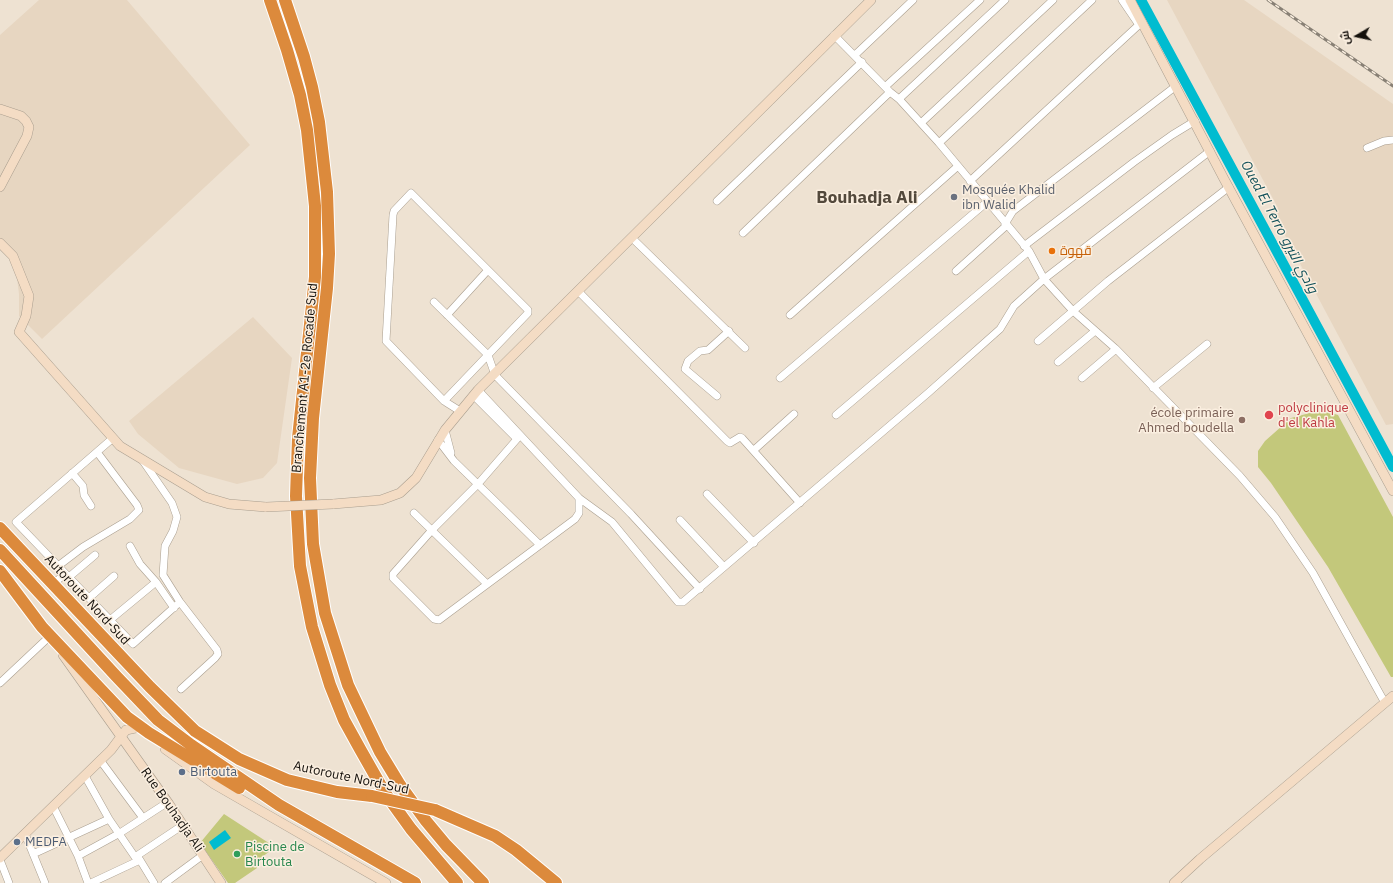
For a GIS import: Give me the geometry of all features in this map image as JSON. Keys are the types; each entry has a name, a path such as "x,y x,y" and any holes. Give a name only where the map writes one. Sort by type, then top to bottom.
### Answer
{"highway":[{"name":"Branchement A1-2e Rocade Sud","path":"270,0 300,95 307,130 315,206 315,277 298,438 296,496 300,566 312,627 330,685 344,720 363,755 385,792 411,829 457,883"},
{"name":"Branchement A1-2e Rocade Sud","path":"284,0 304,57 312,86 319,122 327,192 329,254 327,288 313,418 310,478 313,544 325,613 348,685 380,752 426,821 446,846 482,883"},
{"name":"Autoroute Nord-Sud","path":"0,528 150,687 195,731 239,759 287,780 338,792 372,796 435,810 494,836 516,850 556,883"},
{"path":"0,550 158,720 224,768 297,816 415,883"},
{"path":"0,571 46,632 127,717 144,730 256,798 297,816"}],"street":[{"path":"0,243 13,256 29,296 26,316 20,332 120,446 205,497 229,504 266,507 381,500 400,493 416,478 445,430 476,393 778,94 834,35 871,0"},
{"path":"855,55 913,0"},
{"path":"743,232 980,0"},
{"path":"899,99 1005,0"},
{"path":"921,123 1053,0"},
{"path":"938,143 1092,0"},
{"path":"1122,0 1140,23"},
{"path":"1130,0 1140,23 1195,121 1228,187 1393,491"},
{"path":"970,181 1140,23"},
{"path":"834,35 899,99 921,123 1027,249 1044,279 1073,311 1116,349 1240,476 1275,517 1313,573 1389,704"},
{"path":"717,202 862,62"},
{"path":"956,270 1006,224 1013,211 1176,86"},
{"path":"0,109 21,116 29,127 27,136 0,187"},
{"path":"836,415 1027,249 1134,162 1172,135 1195,121"},
{"path":"1367,148 1384,141 1393,140"},
{"path":"476,393 579,498 612,522 678,602 688,599 1000,329 1014,306 1044,279 1210,151"},
{"path":"790,315 958,166"},
{"path":"1038,341 1108,281 1228,187"},
{"path":"444,401 528,313 528,310 411,193 394,211 386,341 444,401 460,411"},
{"path":"780,378 987,202"},
{"path":"632,238 745,348"},
{"path":"447,315 488,270"},
{"path":"578,291 727,441 733,442 740,437 754,450 800,503"},
{"path":"434,302 488,355 495,375 631,514 700,589"},
{"path":"717,396 685,369 688,361 700,351 708,350 729,331"},
{"path":"1058,362 1095,332"},
{"path":"1153,388 1207,344"},
{"path":"1082,378 1116,349"},
{"path":"476,393 517,439 478,484 432,530 392,576 434,619 440,620 575,519 579,513 579,498"},
{"path":"754,450 794,414"},
{"path":"445,430 452,458"},
{"path":"113,438 16,522 133,644 180,602"},
{"path":"438,440 452,458 540,545"},
{"path":"58,566 83,547 130,519 139,510 137,505 96,452"},
{"path":"141,459 172,503 177,517 173,531 165,546 163,576 180,602 214,645 218,654 181,689"},
{"path":"72,473 83,486 84,495 90,506"},
{"path":"707,494 754,543"},
{"path":"414,513 487,584"},
{"path":"680,520 724,568"},
{"path":"130,546 140,564 156,582 174,608"},
{"path":"52,584 95,555"},
{"path":"89,598 114,576"},
{"path":"110,620 156,582"},
{"path":"0,683 46,632"},
{"name":"Rue Bouhadja Ali","path":"46,632 168,802 221,883"},
{"path":"1174,883 1200,859 1389,704 1393,696"},
{"path":"10,883 0,859 85,776 121,738 126,730 144,730 161,746 214,784 386,883"},
{"path":"100,760 143,818"},
{"path":"85,776 109,819 154,883"},
{"path":"78,856 120,833 168,802"},
{"path":"53,806 68,839 78,856 88,883"},
{"path":"33,854 109,819"},
{"path":"91,883 137,859 183,825"},
{"path":"25,834 45,883"},
{"path":"165,883 203,855"}],"shaded area":[{"path":"39,0 127,0 250,145 42,339 19,316 19,294 15,262 0,245 0,35"},
{"path":"1167,0 1244,0 1393,104 1393,424 1386,425 1272,211 1278,208"},
{"path":"253,317 292,358 277,463 263,478 237,484 179,468 138,434 129,421"}],"green space":[{"path":"1321,410 1338,415 1393,517 1393,677 1391,677 1328,567 1271,483 1258,467 1258,451 1265,441 1291,418"},
{"name":"Piscine de Birtouta","path":"224,814 275,847 257,861 257,868 235,883 228,883 200,843"}],"water":[{"path":"225,830 231,838 214,850 209,842"}],"waterway":[{"name":"Oued El Terro وادي التيرو","path":"1141,0 1393,467"}],"railway":[{"path":"1268,0 1393,86"}],"place":[{"name":"Mosquée Khalid ibn Walid","path":"954,197"},
{"name":"قهوة","path":"1052,251"},
{"name":"polyclinique d'el Kahla","path":"1269,415"},
{"name":"école primaire Ahmed boudella","path":"1242,420"},
{"name":"Birtouta","path":"182,772"},
{"name":"MEDFA","path":"17,842"},
{"name":"Piscine de Birtouta","path":"237,854"}],"district":[{"name":"Bouhadja Ali","path":"867,198"}]}
